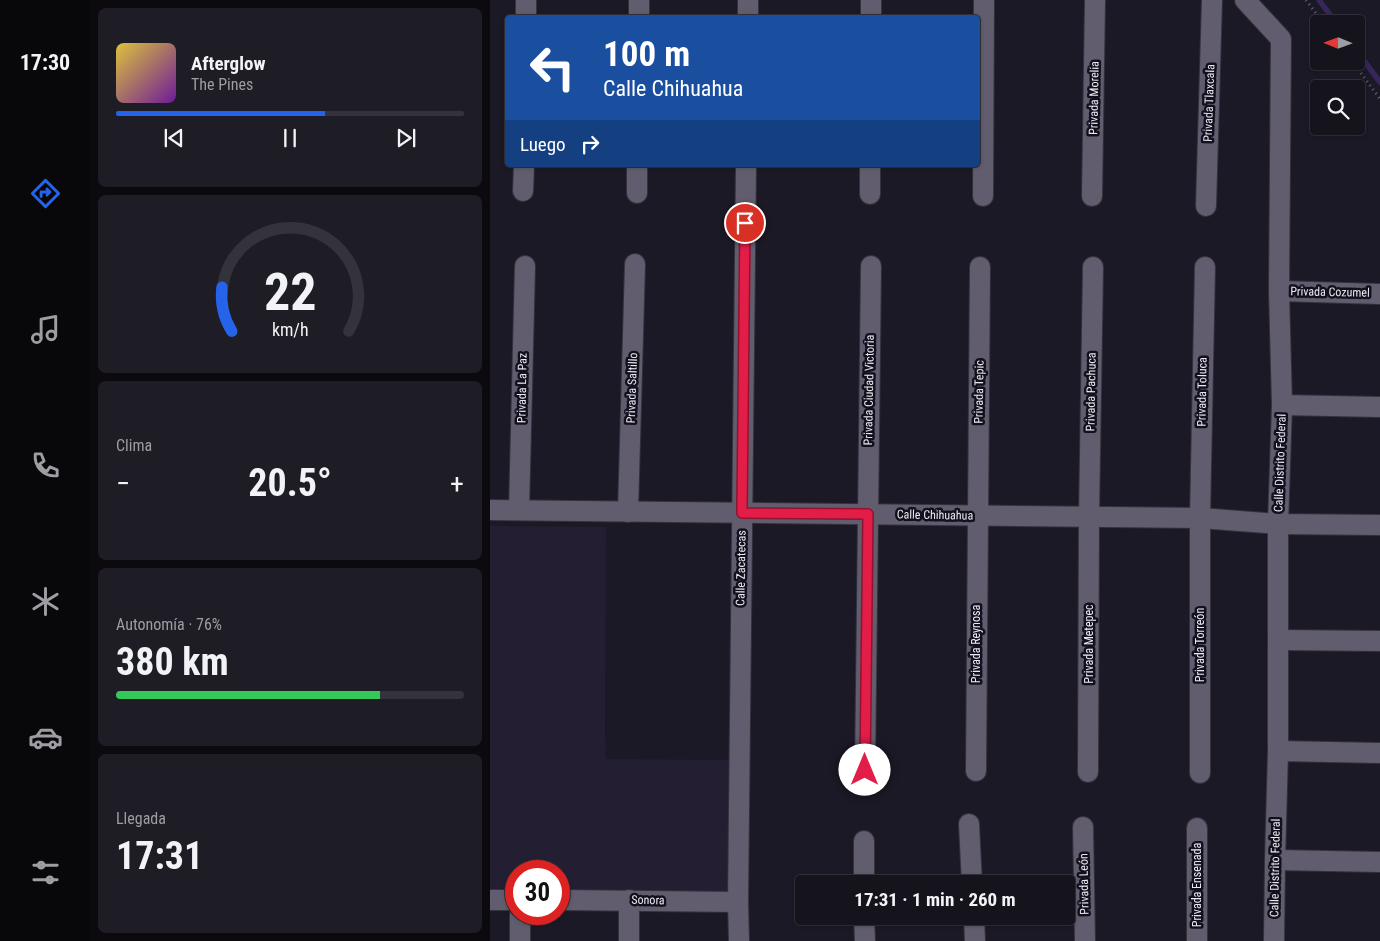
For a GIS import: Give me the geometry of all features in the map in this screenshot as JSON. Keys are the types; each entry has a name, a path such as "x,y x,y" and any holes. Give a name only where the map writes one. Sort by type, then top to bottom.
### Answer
{"street":[{"path":"526,0 526,15"},
{"path":"639,0 639,15"},
{"path":"748,0 748,15"},
{"path":"871,0 871,15"},
{"path":"983,196 984,0"},
{"name":"Privada Morelia","path":"1092,196 1095,0"},
{"name":"Privada Tlaxcala","path":"1206,206 1212,0"},
{"name":"Calle Distrito Federal","path":"1245,0 1281,39 1279,291 1282,405 1278,524 1278,752 1274,941"},
{"path":"523,191 524,167"},
{"path":"637,167 637,193"},
{"name":"Calle Zacatecas","path":"739,941 746,167"},
{"path":"870,167 870,194"},
{"name":"Privada Saltillo","path":"628,512 635,264"},
{"name":"Privada La Paz","path":"519,510 525,266"},
{"name":"Privada Ciudad Victoria","path":"865,770 871,266"},
{"name":"Privada Pachuca","path":"1089,517 1093,267"},
{"name":"Privada Toluca","path":"1200,518 1205,267"},
{"name":"Privada Tepic","path":"977,516 980,268"},
{"name":"Privada Cozumel","path":"1279,291 1380,294"},
{"path":"1282,405 1380,407"},
{"name":"Calle Chihuahua","path":"490,510 1200,518 1278,524 1380,525"},
{"name":"Privada Reynosa","path":"976,771 977,516"},
{"name":"Privada Metepec","path":"1088,772 1089,517"},
{"name":"Privada Torreón","path":"1200,518 1200,772"},
{"path":"1278,640 1380,641"},
{"path":"1278,752 1380,753"},
{"path":"969,824 972,875"},
{"name":"Privada León","path":"1083,827 1085,941"},
{"name":"Privada Ensenada","path":"1197,828 1197,941"},
{"path":"864,841 864,875"},
{"path":"1275,860 1380,862"},
{"path":"490,900 505,900"},
{"name":"Sonora","path":"570,900 738,902"},
{"path":"629,900 629,941"},
{"path":"520,925 520,941"},
{"path":"864,925 864,941"},
{"path":"974,925 975,941"}],"path":[{"path":"1306,0 1317,15"},
{"path":"1358,70 1380,100"}],"shaded area":[{"path":"490,526 606,527 606,759 734,760 733,894 570,893 570,860 505,860 505,893 490,893"}],"waterway":[{"path":"1319,0 1330,15"},
{"path":"1365,62 1380,82"}],"route":[{"path":"745,223 742,513 868,514 865,770"}]}
